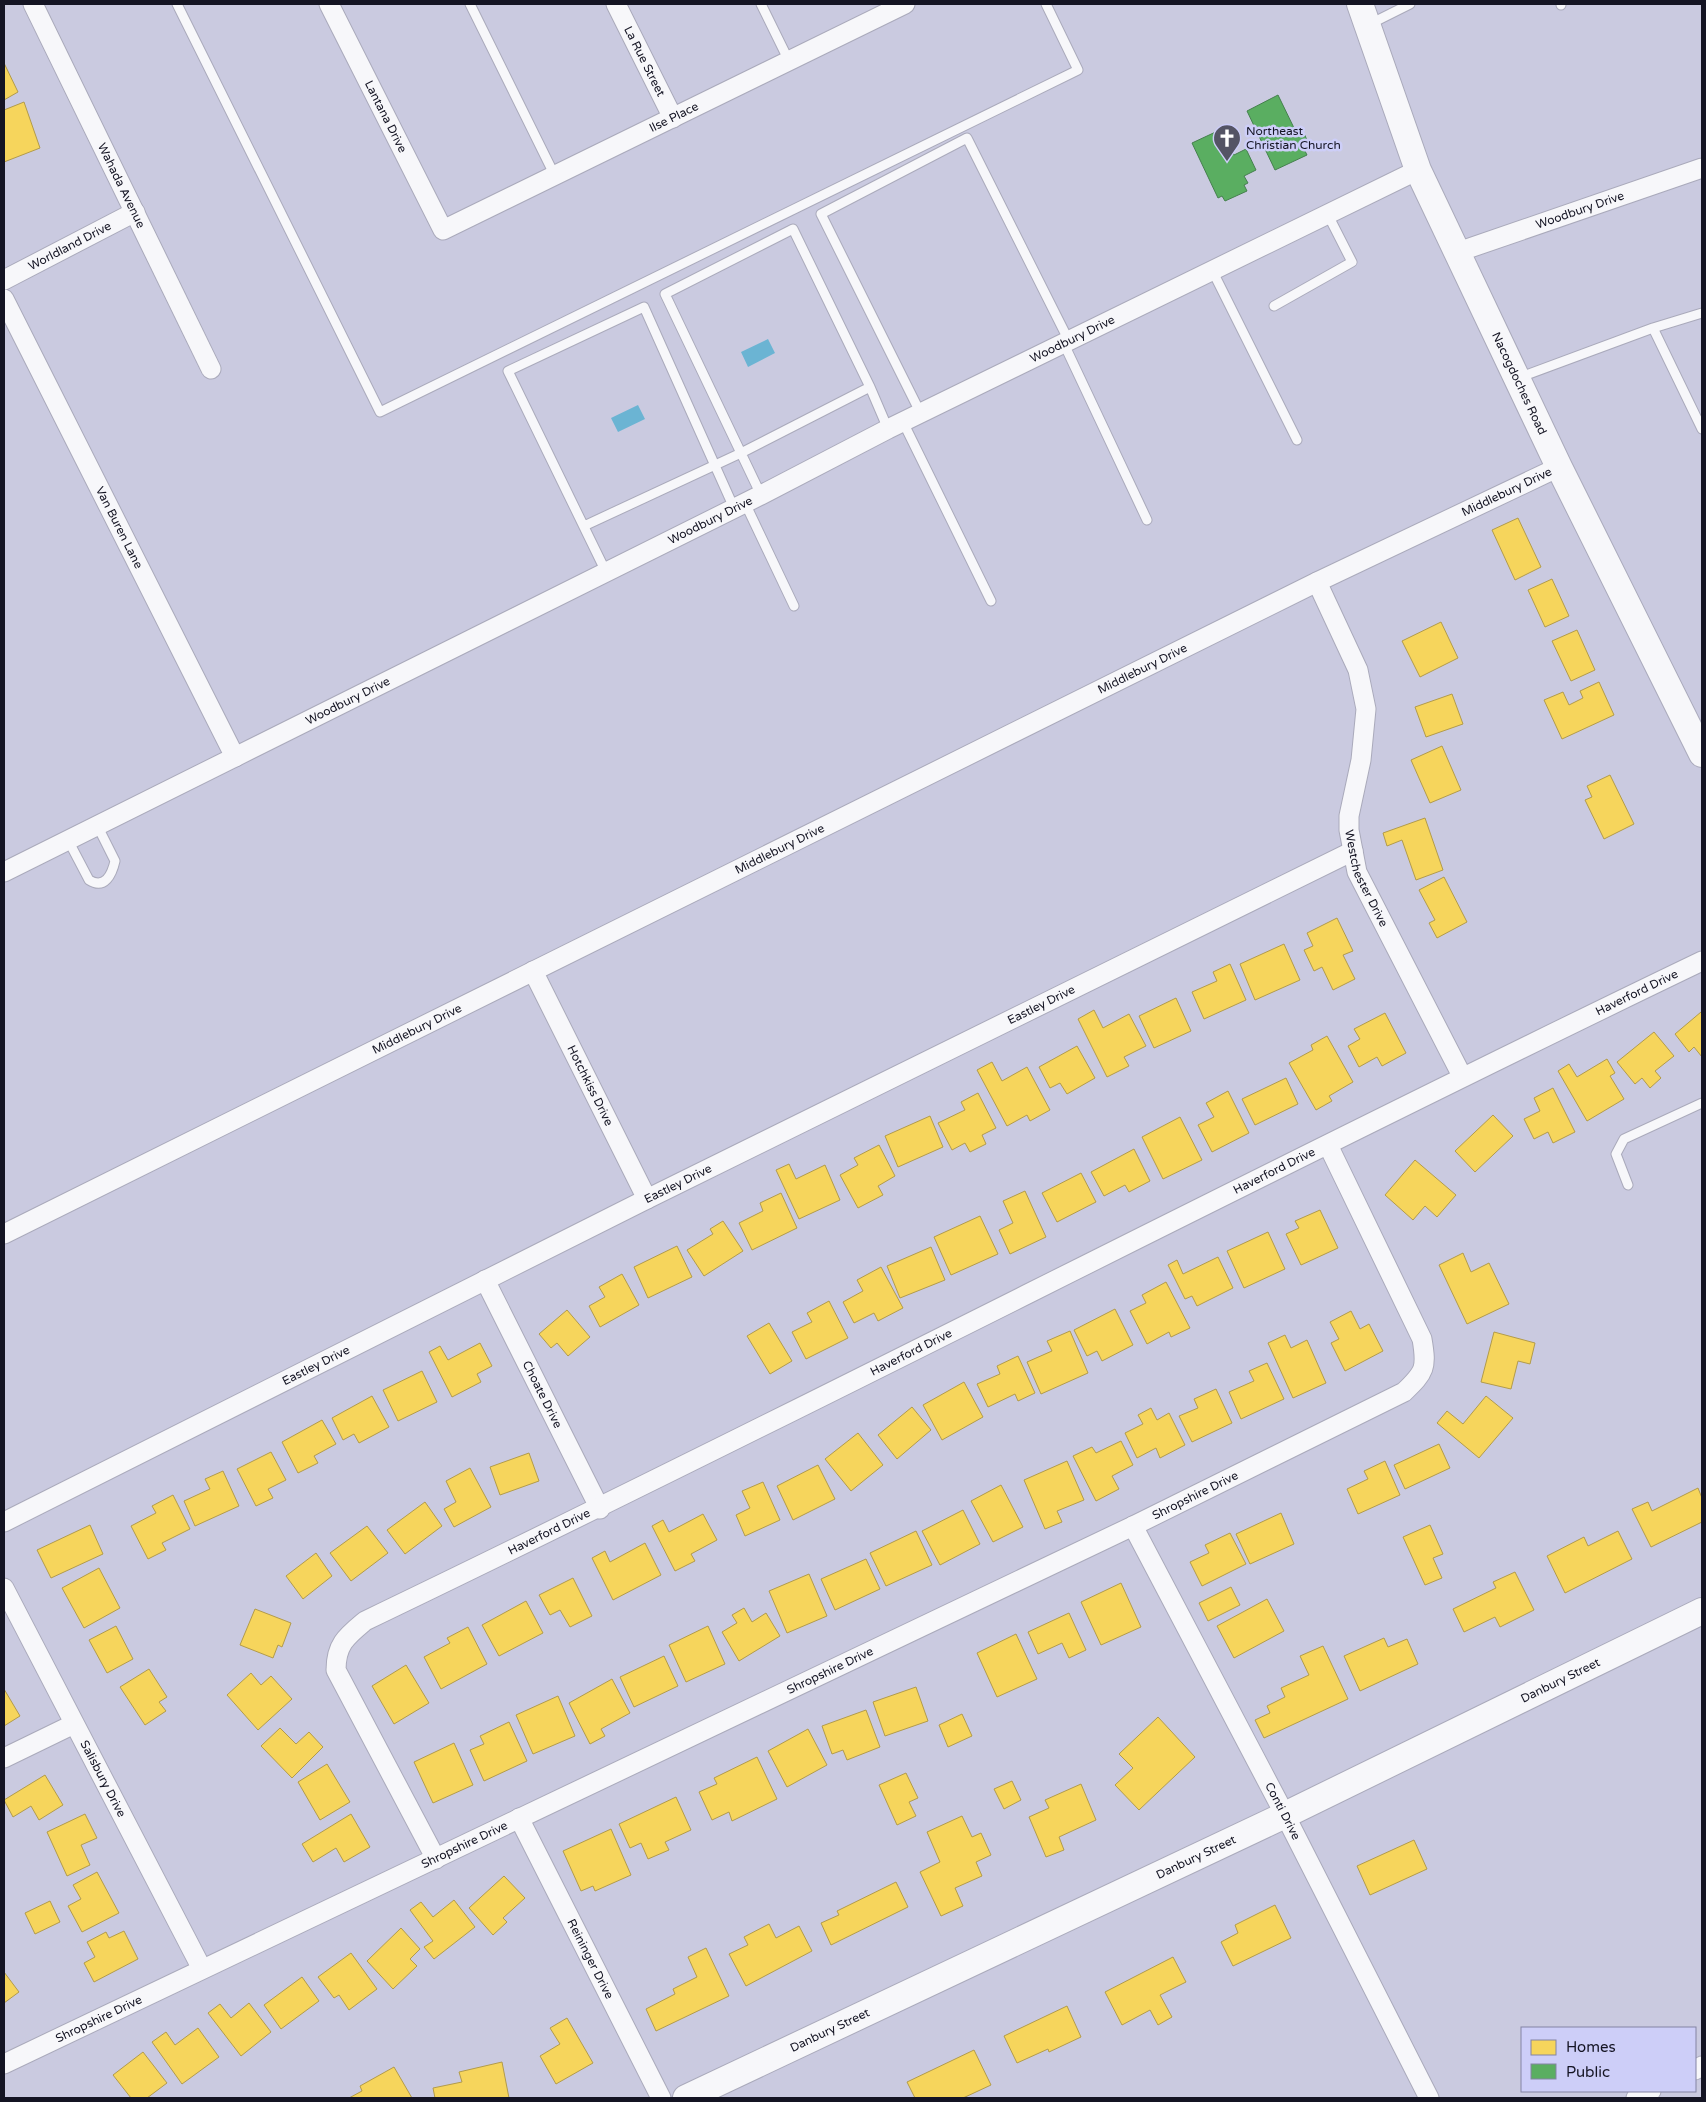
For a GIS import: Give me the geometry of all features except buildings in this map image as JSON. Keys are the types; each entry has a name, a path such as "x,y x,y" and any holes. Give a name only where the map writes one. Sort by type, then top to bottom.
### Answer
{"street":[{"name":"Wahada Avenue","path":"33,4 211,369"},
{"name":"Lantana Drive","path":"330,4 443,230"},
{"name":"La Rue Street","path":"616,4 673,118"},
{"name":"Ilse Place","path":"443,230 905,4"},
{"name":"Nacogdoches Road","path":"1363,15 1418,170 1559,467 1702,754"},
{"name":"Woodbury Drive","path":"1458,252 1702,168"},
{"name":"Woodbury Drive","path":"4,872 1327,212 1418,170"},
{"name":"Worldland Drive","path":"4,280 134,212"},
{"name":"Van Buren Lane","path":"4,299 235,757"},
{"name":"Middlebury Drive","path":"4,1234 1317,582 1559,467"},
{"name":"Westchester Drive","path":"1317,582 1358,670 1366,709 1361,760 1349,816 1349,830 1357,872 1462,1076"},
{"name":"Eastley Drive","path":"4,1522 485,1280 1353,851"},
{"name":"Haverford Drive","path":"436,1859 336,1670 336,1658 344,1638 365,1621 600,1508 1328,1145 1462,1076 1702,961"},
{"name":"Hotchkiss Drive","path":"533,971 648,1199"},
{"name":"Shropshire Drive","path":"4,2064 1133,1526 1404,1392 1422,1375 1425,1358 1422,1339 1328,1145"},
{"name":"Choate Drive","path":"485,1280 600,1508"},
{"name":"Conti Drive","path":"1133,1526 1285,1815 1429,2098"},
{"name":"Salisbury Drive","path":"4,1588 202,1969"},
{"name":"Danbury Street","path":"686,2098 1285,1815 1702,1611"},
{"path":"4,1758 74,1724"},
{"name":"Reininger Drive","path":"519,1818 661,2098"},
{"path":"1636,2098 1649,2092"}],"lane":[{"path":"177,4 380,412 1078,70 1046,4"},
{"path":"470,4 555,176"},
{"path":"761,4 789,61"},
{"path":"1363,15 1410,4"},
{"path":"921,414 821,214 967,138 1066,343 1147,520"},
{"path":"1274,306 1352,262 1327,212"},
{"path":"747,502 741,453 665,294 794,229 870,387 896,426 991,601"},
{"path":"1212,270 1297,440"},
{"path":"606,572 508,371 644,307 716,465 747,502 794,606"},
{"path":"1518,378 1653,328 1702,313"},
{"path":"1653,328 1702,428"},
{"path":"584,526 741,453 870,387"},
{"path":"68,840 89,880 94,883 104,882 111,876 115,861 98,826"},
{"path":"1628,1185 1616,1154 1624,1139 1702,1103"}],"water":[{"path":"768,339 775,353 748,367 741,352"},
{"path":"638,405 645,419 618,432 611,418"}],"place":[{"name":"Northeast Christian Church","path":"1227,162"}]}
